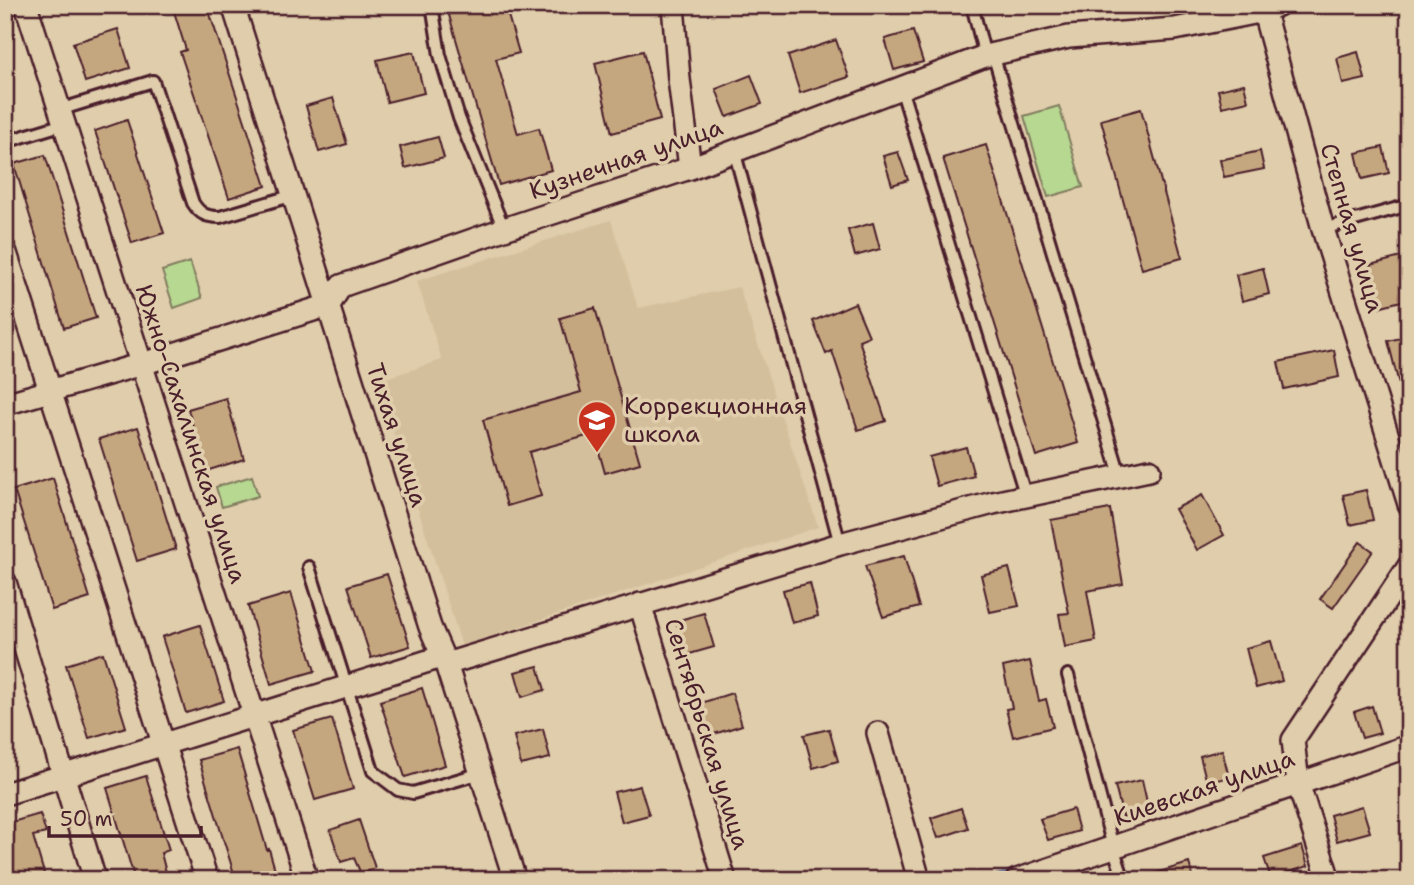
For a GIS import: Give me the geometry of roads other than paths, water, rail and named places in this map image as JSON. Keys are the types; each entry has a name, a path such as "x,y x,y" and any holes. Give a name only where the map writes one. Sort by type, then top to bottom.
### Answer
{"street":[{"name":"Южно-Сахалинская улица","path":"26,5 307,880"},
{"name":"Тихая улица","path":"233,5 515,880"},
{"path":"673,5 690,168"},
{"name":"Кузнечная улица","path":"5,404 328,305 341,286 690,168 989,55 1069,37 1175,29 1268,7"},
{"name":"Степная улица","path":"1268,7 1323,229 1409,504"},
{"path":"5,250 207,880"},
{"path":"5,794 253,714 840,544 993,503 1149,470"},
{"path":"1329,880 1298,783 1293,740 1409,566"},
{"path":"5,582 95,880"},
{"name":"Сентябрьская улица","path":"640,604 725,880"},
{"path":"878,733 919,880"},
{"name":"Киевская улица","path":"1017,880 1409,746"}],"lane":[{"path":"432,5 440,55 459,118 504,229"},
{"path":"972,5 1120,475"},
{"path":"5,142 153,81 193,202 199,212 208,217 220,217 294,195"},
{"path":"901,88 1026,497"},
{"path":"734,150 840,544"},
{"path":"1323,229 1409,205"},
{"path":"309,567 373,771 398,790 413,793 481,772"},
{"path":"1068,675 1124,880"}],"waterway":[{"path":"1269,784 1286,775 1286,767"},
{"path":"987,880 1015,871"}],"place":[{"name":"Коррекционная школа","path":"597,454"}]}
